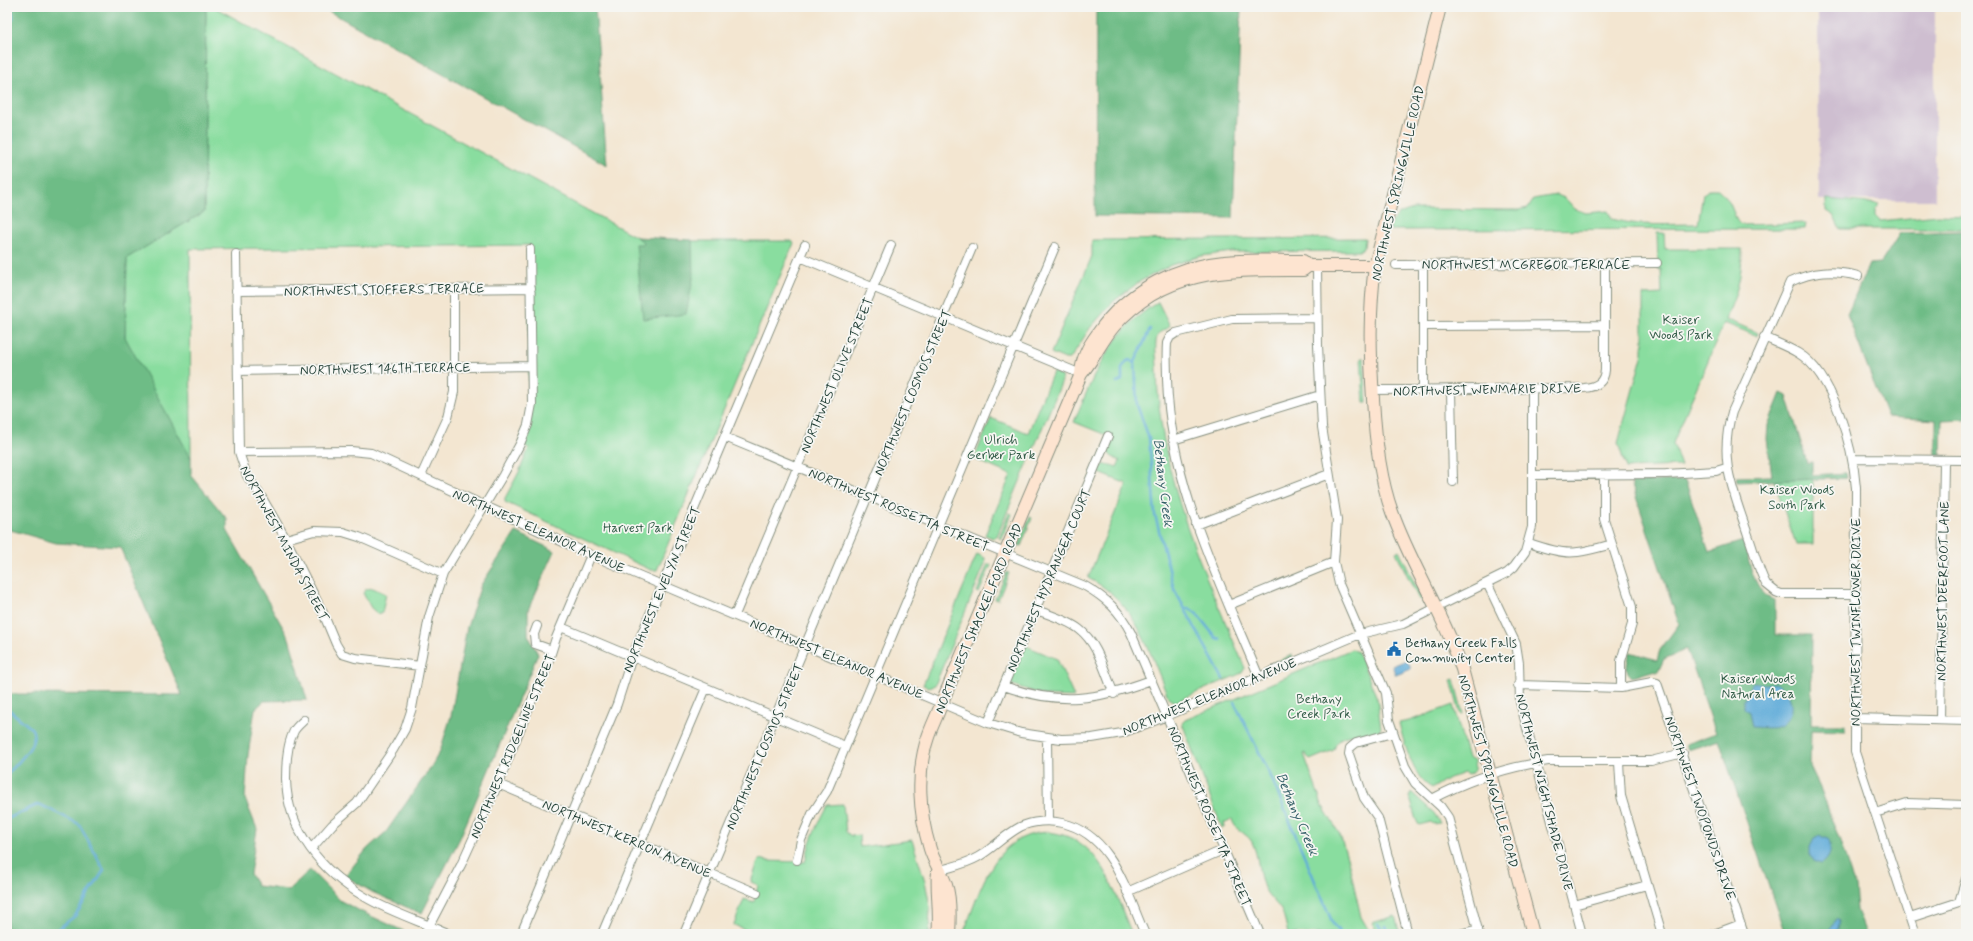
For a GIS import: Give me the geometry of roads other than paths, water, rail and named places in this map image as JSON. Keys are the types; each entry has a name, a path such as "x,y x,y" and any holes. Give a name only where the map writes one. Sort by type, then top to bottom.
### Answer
{"street":[{"name":"NORTHWEST SPRINGVILLE ROAD","path":"1440,7 1375,266 1370,314 1373,390 1378,452 1389,505 1407,548 1437,607 1458,658 1533,934"},
{"name":"NORTHWEST EVELYN STREET","path":"521,934 617,704 632,657 805,245"},
{"name":"NORTHWEST OLIVE STREET","path":"734,615 798,468 891,245"},
{"path":"797,860 801,840 812,814 825,794 1055,247"},
{"name":"NORTHWEST COSMOS STREET","path":"684,934 972,248"},
{"path":"311,849 332,825 356,803 400,740 412,708 429,617 443,574 520,444 528,425 532,404 530,249"},
{"name":"NORTHWEST MINDA STREET","path":"236,254 239,452 247,476 261,496 286,539 342,654 349,657 420,666"},
{"path":"800,257 1081,374"},
{"name":"NORTHWEST SHACKELFORD ROAD","path":"949,934 948,897 946,885 938,871 930,849 922,816 921,774 928,737 1081,374 1082,361 1088,347 1109,319 1125,303 1146,288 1164,278 1185,270 1223,262 1303,261 1312,266 1375,266"},
{"name":"NORTHWEST MCGREGOR TERRACE","path":"1396,265 1657,263"},
{"name":"NORTHWEST WENMARIE DRIVE","path":"1373,390 1532,389 1584,388 1596,386 1601,382 1605,370 1605,264"},
{"path":"1423,265 1423,390"},
{"path":"1312,266 1317,318 1322,427 1337,520 1334,562 1339,584 1386,693 1392,733 1409,775 1414,783 1441,807 1451,826 1479,932 1460,934"},
{"path":"1855,594 1781,594 1770,589 1763,579 1726,468 1726,440 1732,412 1764,337 1790,282 1811,273 1845,273 1858,276"},
{"name":"NORTHWEST STOFFERS TERRACE","path":"236,291 531,288"},
{"path":"421,476 452,406 454,367 454,289"},
{"path":"1259,677 1196,525 1182,480 1173,440 1168,399 1166,348 1170,337 1176,334 1232,319 1317,318"},
{"path":"1424,326 1605,325"},
{"name":"NORTHWEST TWINFLOWER DRIVE","path":"1764,337 1799,353 1814,367 1828,388 1853,459 1856,488 1854,744 1858,764 1915,934"},
{"name":"NORTHWEST 146TH TERRACE","path":"238,371 531,366"},
{"path":"1532,389 1532,527 1529,542 1550,550 1572,554 1586,552 1612,544"},
{"path":"1451,390 1453,482"},
{"path":"1173,440 1320,395"},
{"name":"NORTHWEST HYDRANGEA COURT","path":"988,723 1108,436"},
{"name":"NORTHWEST ROSSETTA STREET","path":"725,437 1085,586 1109,602 1121,616 1131,632 1260,934"},
{"name":"NORTHWEST ELEANOR AVENUE","path":"239,452 351,451 371,453 591,555 942,702 988,723 1021,733 1047,738 1077,739 1122,733 1167,716 1360,634 1403,624 1507,574 1514,567 1529,542"},
{"path":"1853,459 1966,460"},
{"name":"NORTHWEST DEERFOOT LANE","path":"1940,720 1944,461"},
{"path":"1532,475 1604,476 1699,473 1726,468"},
{"path":"1196,525 1329,474"},
{"path":"1518,685 1621,688 1621,661 1632,624 1632,607 1603,513 1604,476"},
{"path":"286,539 314,531 343,532 359,537 443,574"},
{"name":"NORTHWEST RIDGELINE STREET","path":"425,934 460,865 498,784 545,672 561,627 591,555"},
{"path":"1229,605 1334,562"},
{"name":"NORTHWEST NIGHTSHADE DRIVE","path":"1487,583 1516,644 1520,702 1582,934"},
{"path":"1036,610 1072,625 1084,634 1094,649 1114,694"},
{"path":"537,626 534,634 535,644 552,650"},
{"path":"561,627 845,746"},
{"path":"1004,686 1039,696 1065,699 1114,694 1151,680"},
{"name":"NORTHWEST TWOPONDS DRIVE","path":"1621,688 1652,682 1657,683 1683,753 1744,934"},
{"path":"602,934 706,688"},
{"path":"1855,718 1966,721"},
{"path":"304,720 294,731 290,742 286,771 286,786 298,829 311,849 333,874 350,888 367,898 449,934"},
{"path":"1392,733 1356,743 1350,748 1349,754 1364,798 1378,818 1408,934"},
{"path":"1047,738 1048,821"},
{"path":"1432,799 1464,783 1536,763 1548,761 1659,761 1683,753"},
{"path":"1619,762 1621,796 1662,934"},
{"name":"NORTHWEST KERRON AVENUE","path":"498,784 757,893"},
{"path":"1875,814 1907,803 1966,805"},
{"path":"938,871 977,858 1012,831 1022,826 1048,821 1074,826 1097,840 1110,856 1145,934"},
{"path":"1126,892 1223,850"},
{"name":"NORTHWEST SHACKELFORD ROAD","path":"938,871 936,887 939,907 938,934"},
{"path":"1910,918 1959,902 1966,879"},
{"path":"1574,904 1647,885"},
{"path":"1714,934 1741,924"}],"water":[{"path":"1407,660 1411,669 1396,675 1392,666"},
{"path":"1752,683 1775,683 1786,692 1791,703 1791,712 1784,723 1774,728 1752,727 1749,712 1744,708 1744,700"},
{"path":"1820,835 1828,839 1830,842 1830,853 1827,860 1821,864 1813,861 1810,856 1810,846 1814,838"},
{"path":"1837,919 1839,921 1836,934 1826,934"}],"waterway":[{"path":"7,8 12,11 13,18 7,27"},
{"path":"7,124 10,127 12,143 7,149"},
{"name":"Bethany Creek","path":"1150,329 1135,362 1137,405 1149,438 1155,515 1174,589 1223,679"},
{"path":"1117,382 1122,380 1122,368 1127,361 1130,360 1135,364"},
{"path":"1185,609 1189,608 1197,614 1216,638 1220,639"},
{"name":"Bethany Creek","path":"1234,702 1269,772 1333,924 1341,934"},
{"path":"7,708 32,729 34,735 33,741 26,754 7,775"},
{"path":"7,819 39,804 79,824 104,870 75,916 51,934"},
{"path":"1378,924 1385,934"},
{"path":"1387,934 1385,926 1391,934"}],"place":[{"name":"Bethany Creek Falls Community Center","path":"1394,649"}],"park label":[{"name":"Kaiser Woods Park","path":"1681,326"},
{"name":"Ulrich Gerber Park","path":"1001,446"},
{"name":"Kaiser Woods South Park","path":"1797,496"},
{"name":"Harvest Park","path":"638,527"},
{"name":"Kaiser Woods Natural Area","path":"1758,686"},
{"name":"Bethany Creek Park","path":"1319,706"}]}
